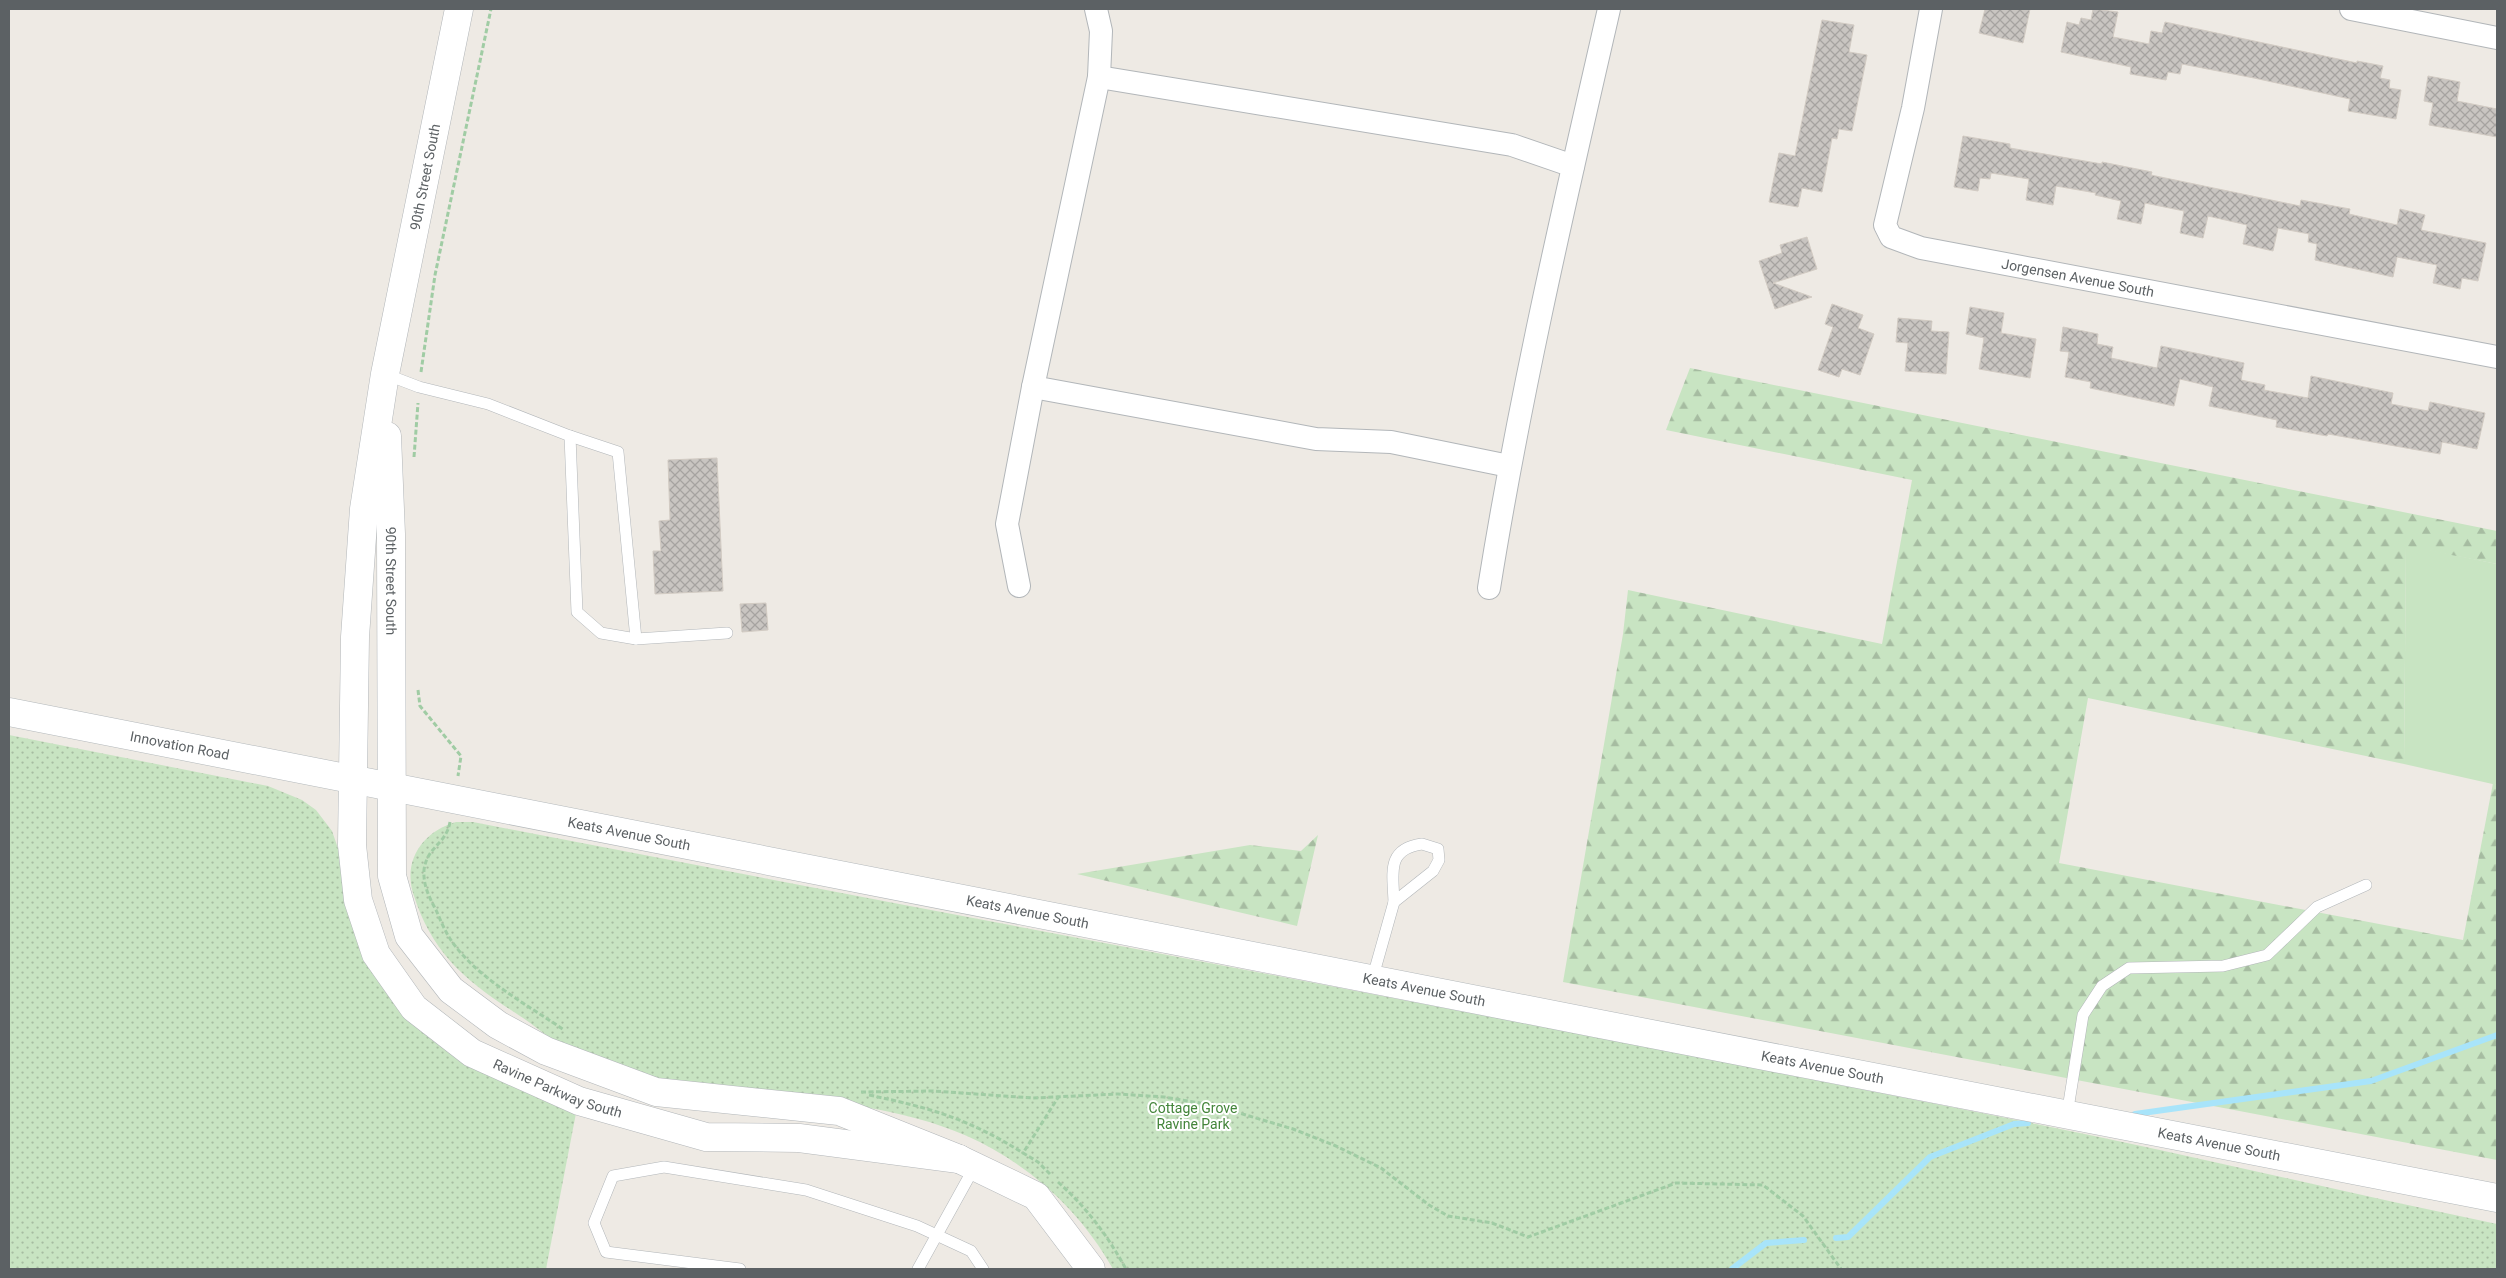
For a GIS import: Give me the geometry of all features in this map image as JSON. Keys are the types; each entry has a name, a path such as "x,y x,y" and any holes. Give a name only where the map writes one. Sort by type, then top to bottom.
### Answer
{"street":[{"name":"90th Street South","path":"351,779 355,637 364,509 385,374 459,9"},
{"path":"1019,586 1007,524 1033,387 1099,78 1101,30 1096,9"},
{"path":"1489,588 1509,466 1573,166 1609,9"},
{"name":"Jorgensen Avenue South","path":"1931,9 1913,108 1885,225 1891,237 1921,248 2497,357"},
{"path":"2352,9 2497,38"},
{"path":"1099,78 1512,145 1573,166"},
{"name":"90th Street South","path":"385,374 391,534 390,787"},
{"path":"1033,387 1316,439 1391,442 1509,466"},
{"name":"Innovation Road","path":"9,712 351,779"},
{"name":"Keats Avenue South","path":"351,779 1372,980 2497,1198"},
{"name":"Ravine Parkway South","path":"351,779 352,845 358,900 376,954 414,1008 472,1053 579,1100 706,1137 799,1138 967,1162"},
{"name":"Ravine Parkway South","path":"390,787 392,876 409,936 451,990 498,1025 546,1051 656,1092 839,1111 967,1162 1036,1196 1091,1269"}],"lane":[{"path":"385,374 420,387 488,404 570,436 618,452 636,639"},
{"path":"570,436 577,612 601,633 636,639 727,633"},
{"path":"1372,980 1394,902 1392,868 1398,852 1407,846 1422,844 1438,849 1439,860 1433,871 1394,902"},
{"path":"2067,1115 2083,1015 2102,986 2129,968 2223,966 2267,954 2317,907 2366,885"},
{"path":"918,1269 936,1235 967,1162"},
{"path":"740,1269 606,1252 594,1223 613,1176 664,1167 806,1190 917,1226 971,1251 983,1269"}],"path":[{"path":"414,460 423,348 435,276 491,9"},
{"path":"417,687 420,706 461,756 447,835 427,856 424,872 425,888 449,938 466,958 489,978 572,1035"},
{"path":"1126,1269 1109,1239 1081,1202 1038,1162 987,1131 959,1118 904,1102 854,1092 933,1091 1033,1098 1118,1094 1164,1097 1254,1116 1293,1128 1381,1168 1429,1205 1448,1216 1492,1223 1528,1237 1676,1183 1763,1185 1803,1216 1841,1269"},
{"path":"1023,1153 1060,1096"}],"green space":[{"path":"1690,368 2497,531 2497,564 2406,546 2404,764 2088,698 2059,863 2463,940 2493,783 2497,785 2497,1160 1563,982 1623,634 1628,590 1882,644 1912,480 1666,430"},
{"path":"2406,545 2497,564 2497,785 2404,764"},
{"path":"9,735 268,786 302,800 316,810 332,831 384,981 577,1108 546,1269 9,1269"},
{"name":"Cottage Grove Ravine Park","path":"456,822 473,822 1473,1013 2151,1148 2497,1224 2497,1269 1113,1269 1085,1227 1051,1191 1011,1160 967,1136 933,1123 863,1107 682,1085 587,1061 562,1046 482,990 453,964 430,933 421,914 413,893 411,881 411,869 414,858 419,848 434,832"},
{"path":"1318,835 1297,926 1077,874 1250,845 1301,851"}],"building":[{"path":"1985,9 2030,9 2023,43 1979,33"},
{"path":"2093,9 2118,12 2113,37 2149,44 2151,31 2162,33 2165,22 2357,63 2357,61 2383,66 2380,78 2390,80 2389,88 2401,90 2396,119 2348,111 2350,99 2254,78 2182,64 2180,74 2168,72 2166,80 2130,74 2131,67 2061,52 2067,22 2079,25 2081,18 2091,20"},
{"path":"1822,20 1854,25 1849,52 1867,55 1852,131 1839,129 1837,139 1832,138 1822,192 1802,188 1798,207 1769,202 1779,153 1795,156"},
{"path":"2428,76 2460,82 2457,101 2497,109 2497,137 2429,125 2433,103 2424,101"},
{"path":"1963,136 2010,144 2010,148 2102,164 2102,162 2152,172 2151,175 2300,206 2301,200 2350,209 2349,214 2397,225 2400,209 2425,215 2421,230 2486,243 2478,281 2462,278 2460,289 2433,283 2437,265 2397,257 2393,277 2315,260 2317,244 2308,242 2309,234 2278,228 2273,251 2243,244 2247,225 2208,216 2203,238 2180,233 2184,211 2145,203 2141,224 2117,219 2121,201 2095,195 2096,193 2056,186 2053,205 2026,200 2029,179 1991,173 1990,179 1980,178 1978,191 1954,187"},
{"path":"1807,237 1817,269 1773,283 1812,297 1775,309 1759,261 1782,253 1780,245"},
{"path":"1832,304 1863,315 1858,328 1874,334 1860,375 1842,369 1839,377 1818,370 1833,327 1825,324"},
{"path":"1970,307 2004,313 2001,333 2036,339 2030,378 1979,369 1984,338 1966,334"},
{"path":"1898,318 1932,321 1931,331 1949,332 1946,374 1905,371 1908,343 1896,342"},
{"path":"2063,327 2098,334 2097,344 2113,347 2111,358 2157,368 2161,346 2244,363 2241,380 2265,385 2264,390 2308,398 2311,376 2393,393 2391,404 2428,411 2430,402 2485,413 2477,449 2442,442 2440,454 2328,434 2327,436 2276,427 2277,420 2209,406 2213,387 2180,379 2174,406 2090,388 2091,382 2065,377 2069,352 2060,351"},
{"path":"717,458 723,591 655,594 653,551 661,551 659,521 670,520 668,460"},
{"path":"766,603 768,630 742,632 740,604"}],"waterway":[{"path":"2135,1114 2371,1081 2497,1035"},
{"path":"1836,1238 1848,1237 1930,1157 2014,1124 2028,1123"},
{"path":"1732,1269 1766,1243 1804,1240"}]}
